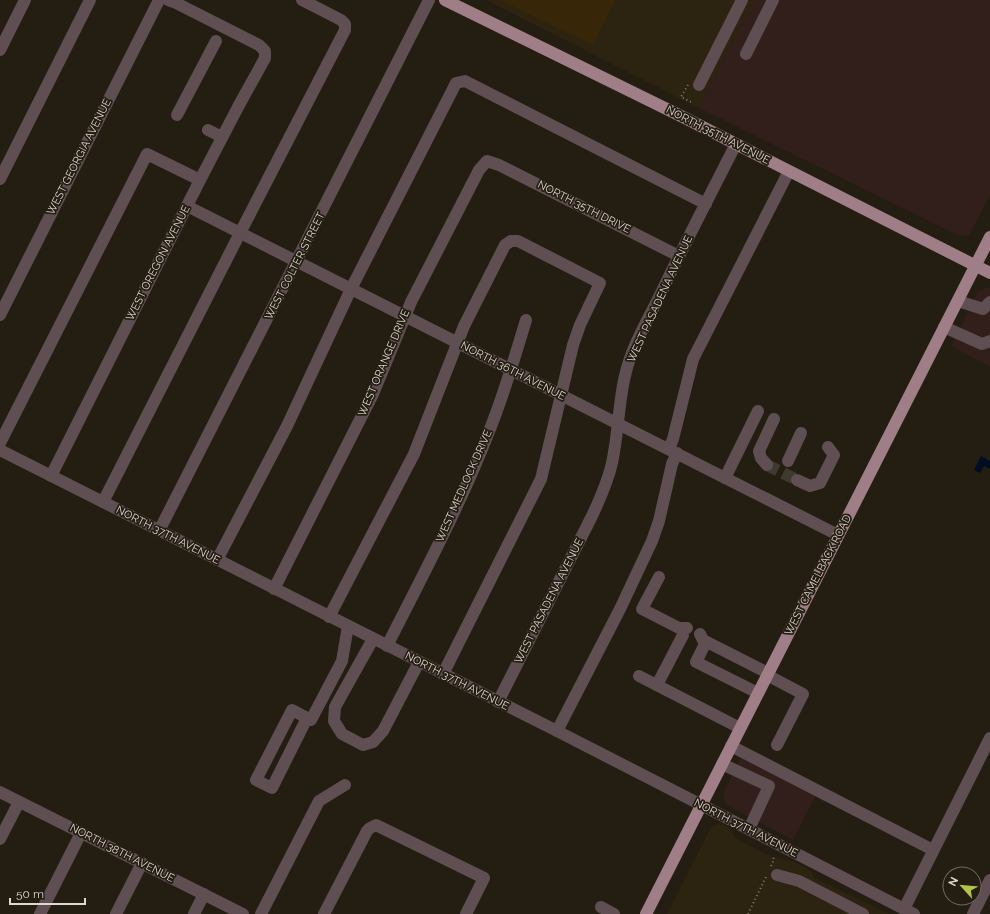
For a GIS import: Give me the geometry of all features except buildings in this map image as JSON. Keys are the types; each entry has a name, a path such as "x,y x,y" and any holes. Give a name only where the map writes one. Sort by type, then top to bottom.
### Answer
{"main road":[{"name":"NORTH 35TH AVENUE","path":"445,0 736,144 990,273"},
{"name":"WEST CAMELBACK ROAD","path":"646,914 990,237"}],"street":[{"path":"0,50 25,0"},
{"path":"0,180 90,0"},
{"name":"WEST GEORGIA AVENUE","path":"0,315 159,0"},
{"name":"WEST OREGON AVENUE","path":"51,476 222,137 265,58 265,51 259,45 168,0"},
{"path":"103,502 345,30 345,24 341,20 302,0"},
{"name":"WEST COLTER STREET","path":"159,531 429,0"},
{"path":"699,85 742,0"},
{"path":"746,54 774,0"},
{"path":"177,115 216,41"},
{"path":"217,560 287,426 351,289 456,83 465,81 706,204"},
{"path":"208,130 222,137"},
{"name":"WEST PASADENA AVENUE","path":"498,702 592,516 604,488 612,464 619,424 620,401 632,352 736,144"},
{"path":"0,443 147,154 200,180"},
{"name":"NORTH 35TH DRIVE","path":"487,161 499,165 679,256"},
{"name":"WEST ORANGE DRIVE","path":"274,589 373,394 411,302 479,170 487,161"},
{"path":"557,731 620,609 652,542 659,521 672,464 673,439 693,359 789,171"},
{"name":"NORTH 36TH AVENUE","path":"187,206 838,535"},
{"path":"329,617 414,454 464,326 505,245 511,241 518,241 600,283 580,325 573,345 541,479 443,674"},
{"path":"958,301 983,309 990,302"},
{"name":"WEST MEDLOCK DRIVE","path":"387,646 475,467 511,370 526,320"},
{"path":"944,327 982,344 990,341"},
{"path":"725,478 758,411"},
{"path":"767,465 761,458 759,451 774,420"},
{"path":"788,461 801,433"},
{"path":"797,480 810,486 820,483 834,455 828,447"},
{"name":"NORTH 37TH AVENUE","path":"0,450 557,731 909,911"},
{"path":"658,577 642,609 683,630 696,642 703,639"},
{"path":"307,718 272,788 256,780 292,710 311,720 342,661 348,626"},
{"path":"657,685 683,630"},
{"path":"373,639 335,707 334,721 342,734 363,745 373,742 383,731 419,662"},
{"path":"703,639 803,694 777,745"},
{"path":"703,639 696,662 758,693"},
{"path":"639,676 740,728"},
{"path":"909,911 933,850 990,738"},
{"path":"731,746 933,850"},
{"path":"722,764 769,786 749,829"},
{"path":"262,914 319,801 345,785"},
{"name":"NORTH 38TH AVENUE","path":"0,792 243,914"},
{"path":"0,839 19,802"},
{"path":"324,914 367,831 376,825 484,878 466,914"},
{"path":"40,914 81,833"},
{"path":"116,914 142,863"},
{"path":"777,875 799,881 863,914"},
{"path":"973,914 990,880"},
{"path":"194,914 204,894"},
{"path":"601,908 614,914"}],"path":[{"path":"748,914 774,860 773,856"}],"shaded area":[{"path":"486,0 754,0 699,108"},
{"path":"499,0 615,0 593,45"},
{"path":"754,0 990,0 990,195 969,235 960,236 699,108"},
{"path":"986,288 990,288 990,367 951,346 978,292"},
{"path":"741,757 816,795 793,840 728,806 725,803 723,794"},
{"path":"719,824 731,829 735,838 772,857 793,861 810,870 813,877 889,914 667,914 709,831 713,826"}],"water":[{"path":"981,456 990,461 990,469 984,466 980,473 974,470"}],"tunnel":[{"path":"767,465 797,480"}]}
